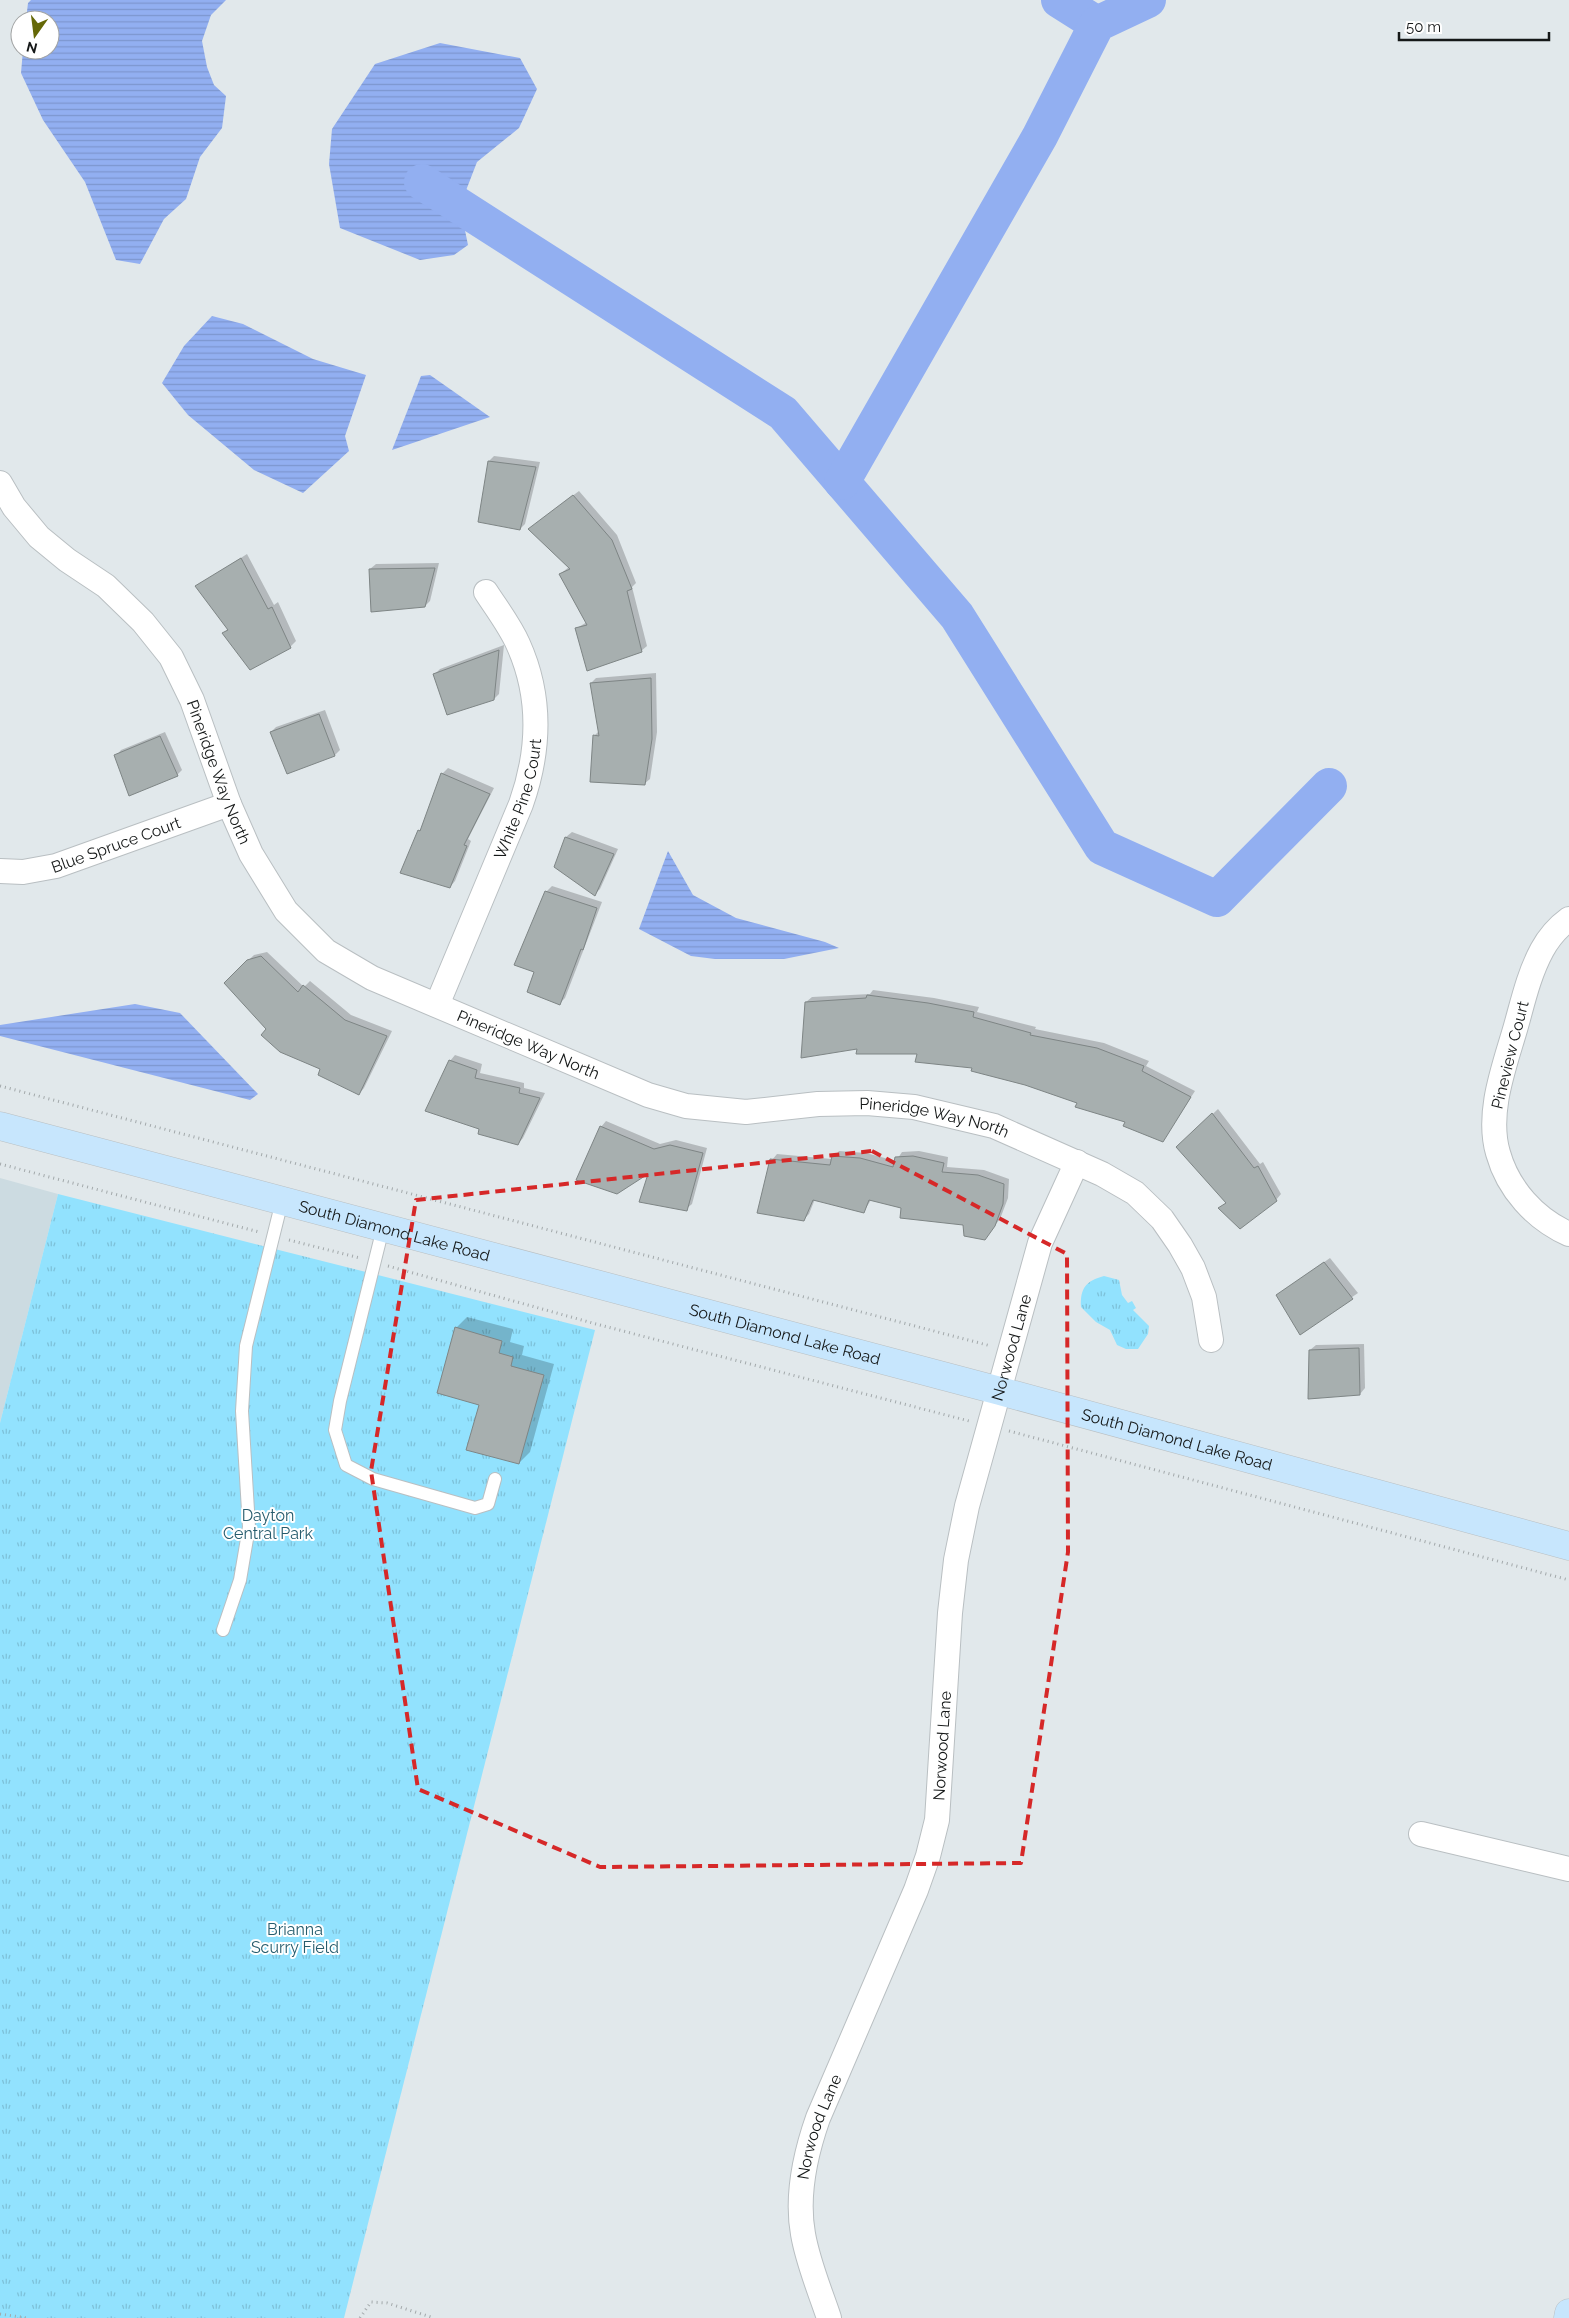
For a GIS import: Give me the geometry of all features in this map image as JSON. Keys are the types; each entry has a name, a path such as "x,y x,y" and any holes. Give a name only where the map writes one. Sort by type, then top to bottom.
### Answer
{"street":[{"name":"Pineridge Way North","path":"0,483 14,507 39,537 67,560 106,586 143,622 171,658 192,700 229,804 251,854 286,912 326,951 372,978 631,1088 686,1106 746,1112 818,1104 867,1103 914,1107 994,1126 1078,1162 1135,1194 1162,1219 1193,1268 1204,1297 1211,1340"},
{"name":"White Pine Court","path":"437,1005 521,804 529,781 537,738 534,694 525,662 518,643 486,592"},
{"name":"Blue Spruce Court","path":"0,871 23,872 56,866 229,804"},
{"name":"Pineview Court","path":"1569,919 1561,925 1542,949 1529,978 1498,1089 1494,1121 1497,1153 1510,1182 1530,1208 1555,1227 1569,1234"},
{"name":"South Diamond Lake Road","path":"0,1126 1000,1391 1569,1546"},
{"name":"Norwood Lane","path":"829,2318 803,2233 801,2194 805,2155 818,2118 916,1890 928,1856 937,1820 950,1613 956,1560 967,1506 1040,1243 1078,1162"},
{"path":"1421,1834 1569,1869"},
{"path":"1568,2318 1569,2313"}],"lane":[{"path":"223,1630 232,1606 246,1550 249,1518 242,1382 246,1346 282,1201"},
{"path":"383,1228 340,1401 335,1430 346,1465 372,1479 475,1508 488,1504 495,1479"}],"path":[{"path":"0,1086 1010,1352"},
{"path":"0,1164 375,1262 624,1331 1569,1580"},
{"path":"360,2318 371,2302 387,2303 434,2318"},
{"path":"0,2314 27,2318"}],"highlighted area":[{"path":"872,1151 1067,1254 1068,1552 1021,1863 600,1867 418,1789 371,1471 416,1200"}],"shaded area":[{"path":"31,0 226,0 211,15 202,41 207,67 214,85 226,96 222,128 200,157 186,199 164,219 140,264 116,260 85,182 43,120 21,73 22,60 60,60 60,10 27,10 28,3"},
{"path":"440,43 520,58 537,89 519,128 477,162 460,206 468,245 454,255 420,260 340,228 329,164 332,129 375,64"},
{"path":"212,316 243,324 313,359 366,375 345,436 349,451 303,493 254,470 188,415 162,383 184,346"},
{"path":"430,375 490,417 392,450 421,376"},
{"path":"668,851 693,895 736,918 825,942 839,948 784,959 715,959 691,956 639,929"},
{"path":"135,1004 180,1013 258,1094 250,1100 0,1036 0,1025"},
{"path":"0,1178 58,1194 0,1423"}],"green space":[{"name":"Dayton Central Park","path":"58,1194 595,1330 344,2318 0,2318 0,1423"},
{"path":"1104,1276 1119,1280 1122,1295 1128,1303 1132,1301 1136,1308 1133,1310 1149,1326 1148,1334 1138,1349 1126,1349 1117,1345 1110,1330 1096,1322 1081,1307 1085,1286 1093,1280"}],"building":[{"path":"488,461 536,467 520,530 478,522"},
{"path":"573,495 612,540 632,589 627,591 642,652 587,671 575,628 587,625 559,574 570,569 528,529"},
{"path":"241,558 268,609 272,607 291,648 250,670 222,633 228,630 195,586"},
{"path":"435,568 425,607 371,612 369,569"},
{"path":"499,650 494,700 447,715 433,674"},
{"path":"651,678 652,739 645,785 590,782 593,735 599,736 590,683"},
{"path":"319,714 335,756 287,774 270,732"},
{"path":"160,736 178,776 129,796 114,755"},
{"path":"441,773 490,794 464,845 467,846 450,888 400,873 418,830 420,831"},
{"path":"565,837 614,854 595,896 554,867"},
{"path":"545,891 597,908 583,950 581,949 560,1005 527,992 534,972 514,965"},
{"path":"261,956 298,992 303,985 345,1020 387,1036 359,1095 318,1075 320,1069 280,1052 261,1035 266,1029 224,983 247,960"},
{"path":"867,995 928,1003 974,1012 973,1017 1031,1033 1030,1035 1097,1048 1144,1066 1142,1071 1191,1097 1163,1142 1123,1126 1125,1122 1075,1107 1077,1103 1025,1085 971,1071 972,1068 915,1062 917,1054 856,1054 857,1049 801,1058 805,1002 866,998"},
{"path":"449,1060 477,1070 475,1078 520,1088 519,1093 540,1098 518,1145 478,1134 479,1129 425,1111"},
{"path":"1212,1113 1254,1168 1258,1166 1277,1201 1240,1229 1218,1208 1226,1203 1176,1147"},
{"path":"600,1126 654,1149 670,1145 703,1153 687,1211 639,1202 648,1174 617,1194 576,1180"},
{"path":"832,1156 860,1158 893,1167 895,1157 913,1156 944,1163 942,1172 978,1175 1004,1184 1003,1204 995,1226 985,1240 964,1236 963,1225 900,1218 901,1208 869,1200 864,1213 813,1200 804,1221 757,1213 770,1159 830,1165"},
{"path":"1324,1262 1353,1299 1300,1335 1276,1295"},
{"path":"455,1327 502,1341 499,1353 513,1357 511,1366 544,1375 519,1464 466,1450 479,1405 437,1393"},
{"path":"1359,1348 1360,1395 1308,1399 1309,1350"}],"waterway":[{"path":"1059,0 1097,24"},
{"path":"842,482 1040,136 1097,24 1148,0"},
{"path":"422,182 783,413 957,616 1102,847 1217,899 1329,786"}],"park label":[{"name":"Brianna Scurry Field","path":"295,1938"}]}
